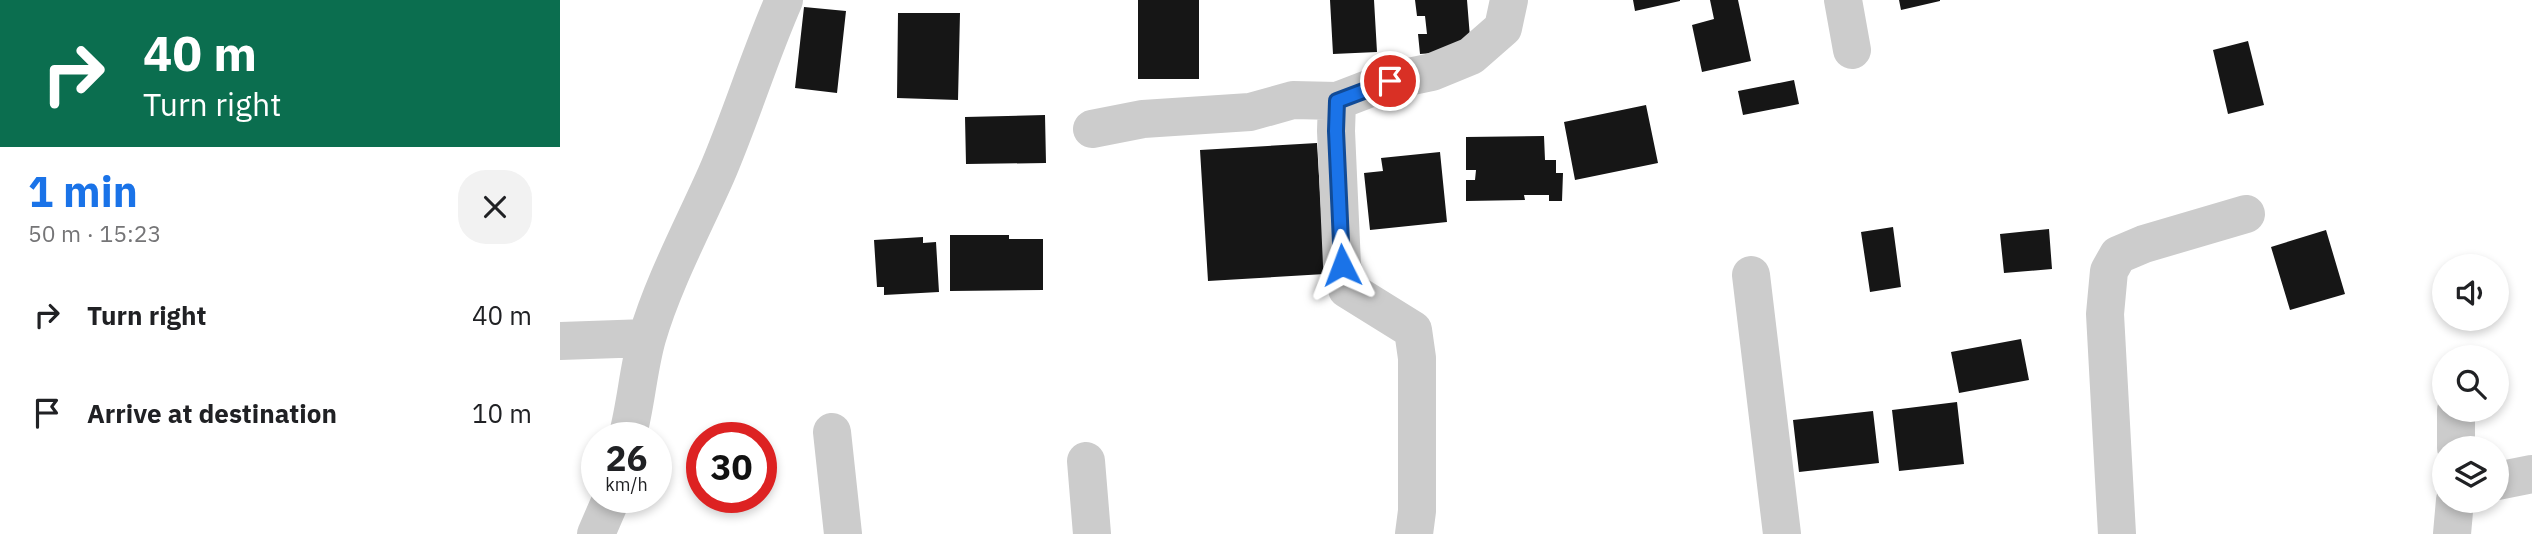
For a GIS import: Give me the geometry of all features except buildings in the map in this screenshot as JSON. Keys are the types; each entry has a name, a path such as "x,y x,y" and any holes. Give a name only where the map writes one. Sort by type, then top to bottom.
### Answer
{"street":[{"path":"631,422 648,338 784,0"},
{"path":"1092,129 1143,119 1250,111 1293,100 1337,101 1390,81 1432,72 1471,56 1503,28 1509,0"},
{"path":"1843,0 1852,50"},
{"path":"1337,101 1342,265 1347,289 1413,330 1417,358 1417,511 1414,534"},
{"path":"2117,534 2105,314 2109,271 2118,255 2144,244 2246,214"},
{"path":"1751,275 1783,534"},
{"path":"560,341 648,338"},
{"path":"832,432 843,534"},
{"path":"1086,461 1092,534"},
{"path":"2509,479 2532,474"},
{"path":"596,534 605,513"},
{"path":"2452,534 2454,513"}],"route":[{"path":"1342,265 1337,101 1390,81"}]}
